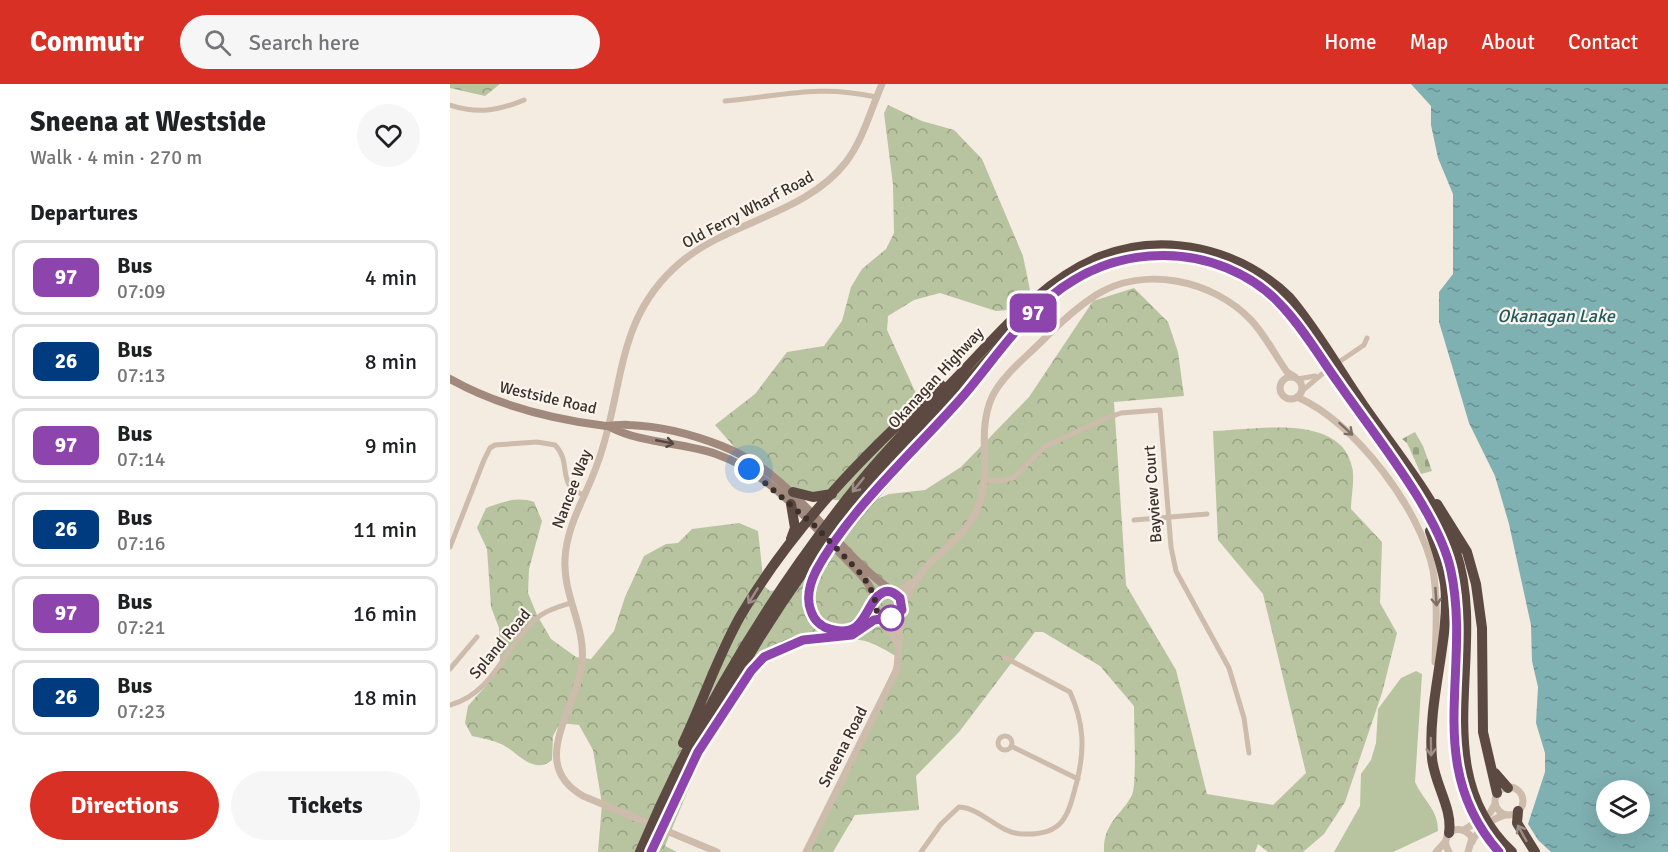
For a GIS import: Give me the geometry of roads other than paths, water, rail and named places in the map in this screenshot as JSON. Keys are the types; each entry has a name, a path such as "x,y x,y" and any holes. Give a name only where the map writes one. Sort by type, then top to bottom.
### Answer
{"highway":[{"name":"Okanagan Highway","path":"640,852 698,752 737,674 808,564 876,478 1045,289 1101,257 1131,248 1162,245 1218,254 1243,264 1277,285 1298,308 1328,361 1380,436 1428,516 1442,542 1451,569 1456,621 1454,750 1459,779 1499,852"},
{"name":"Okanagan Highway","path":"659,820 666,789 721,686 805,555 858,484 1017,323"},
{"path":"666,789 727,642 755,592 787,548 816,522 832,494 905,417 1017,323"},
{"path":"876,601 864,620 855,627 842,630 830,629 818,622 811,612 810,586 830,549 1017,323"},
{"path":"1380,436 1431,495 1467,552 1479,598 1483,732 1493,771 1496,799"},
{"path":"1380,436 1429,529 1442,569 1445,609 1435,689 1432,760 1449,820 1447,838"},
{"path":"793,492 813,497 832,494"},
{"path":"787,548 795,528 791,504"},
{"path":"698,752 751,671 764,657 803,640 852,635 874,620 885,618"},
{"path":"1493,771 1508,788"},
{"path":"1518,812 1517,823 1535,852"},
{"name":"Okanagan Highway","path":"1488,832 1512,852"},
{"name":"Okanagan Highway","path":"650,852 653,833"}],"main road":[{"name":"Westside Road","path":"450,379 480,395 516,408 609,426 629,425 692,436 749,459 793,492 869,583 876,601"},
{"name":"Westside Road","path":"609,426 625,435 690,447 726,458 749,469 816,522"},
{"name":"Westside Road","path":"841,550 895,593"},
{"path":"886,592 895,593 902,607 895,617 885,618 877,612 876,601 886,592"}],"street":[{"path":"725,101 757,97 814,84 854,88 876,97"},
{"name":"Old Ferry Wharf Road","path":"609,426 629,335 655,289 676,267 707,243 806,196 826,182 853,152 882,84"},
{"path":"450,105 464,110 488,111 524,100"},
{"name":"Sneena Road","path":"895,593 917,578 971,520 986,480 984,426 993,394 1054,330 1096,295 1114,286 1142,280 1175,280 1201,287 1233,305 1251,321 1287,372 1296,378"},
{"path":"1317,376 1282,380 1279,388 1283,397 1293,399 1317,376 1359,349 1367,338"},
{"name":"Sneena Road","path":"1276,356 1282,380"},
{"path":"1296,378 1300,394 1359,441 1417,526 1426,547 1435,590 1435,689"},
{"name":"Bayview Court","path":"986,480 1000,482 1013,478 1046,446 1091,424 1122,413 1160,410 1168,518 1176,571 1229,668 1242,709 1249,753"},
{"name":"Nancee Way","path":"609,426 598,462 570,532 565,555 566,579 583,651 574,698 555,751 556,764 564,780 583,796 717,852"},
{"path":"450,547 484,460 490,448 500,443 551,443 563,456 569,487 584,495"},
{"path":"1134,520 1207,514"},
{"path":"450,521 459,523"},
{"name":"Sneena Road","path":"806,852 893,678 900,652 902,607 917,578"},
{"name":"Spland Road","path":"450,705 465,700 485,685 539,616 572,603"},
{"path":"885,618 893,630 900,652"},
{"path":"450,669 477,637"},
{"path":"921,852 947,817 959,807 969,808 1005,830 1020,834 1046,833 1062,823 1069,812 1084,752 1079,714 1070,692 1004,657"},
{"path":"1011,746 1078,779"},
{"path":"1464,830 1490,813 1496,799 1508,788 1516,790 1521,796 1522,804 1518,812 1494,819 1475,836 1468,852"},
{"path":"1496,799 1498,811 1505,815"},
{"path":"1436,852 1456,829 1464,830 1470,835 1472,842"},
{"path":"1447,838 1449,852"}],"water":[{"name":"Okanagan Lake","path":"1411,84 1668,84 1668,852 1551,852 1538,840 1528,824 1545,772 1545,753 1536,723 1538,687 1532,661 1531,625 1509,524 1495,476 1469,423 1439,322 1439,292 1453,274 1453,194 1438,158 1431,125 1431,106"}]}
